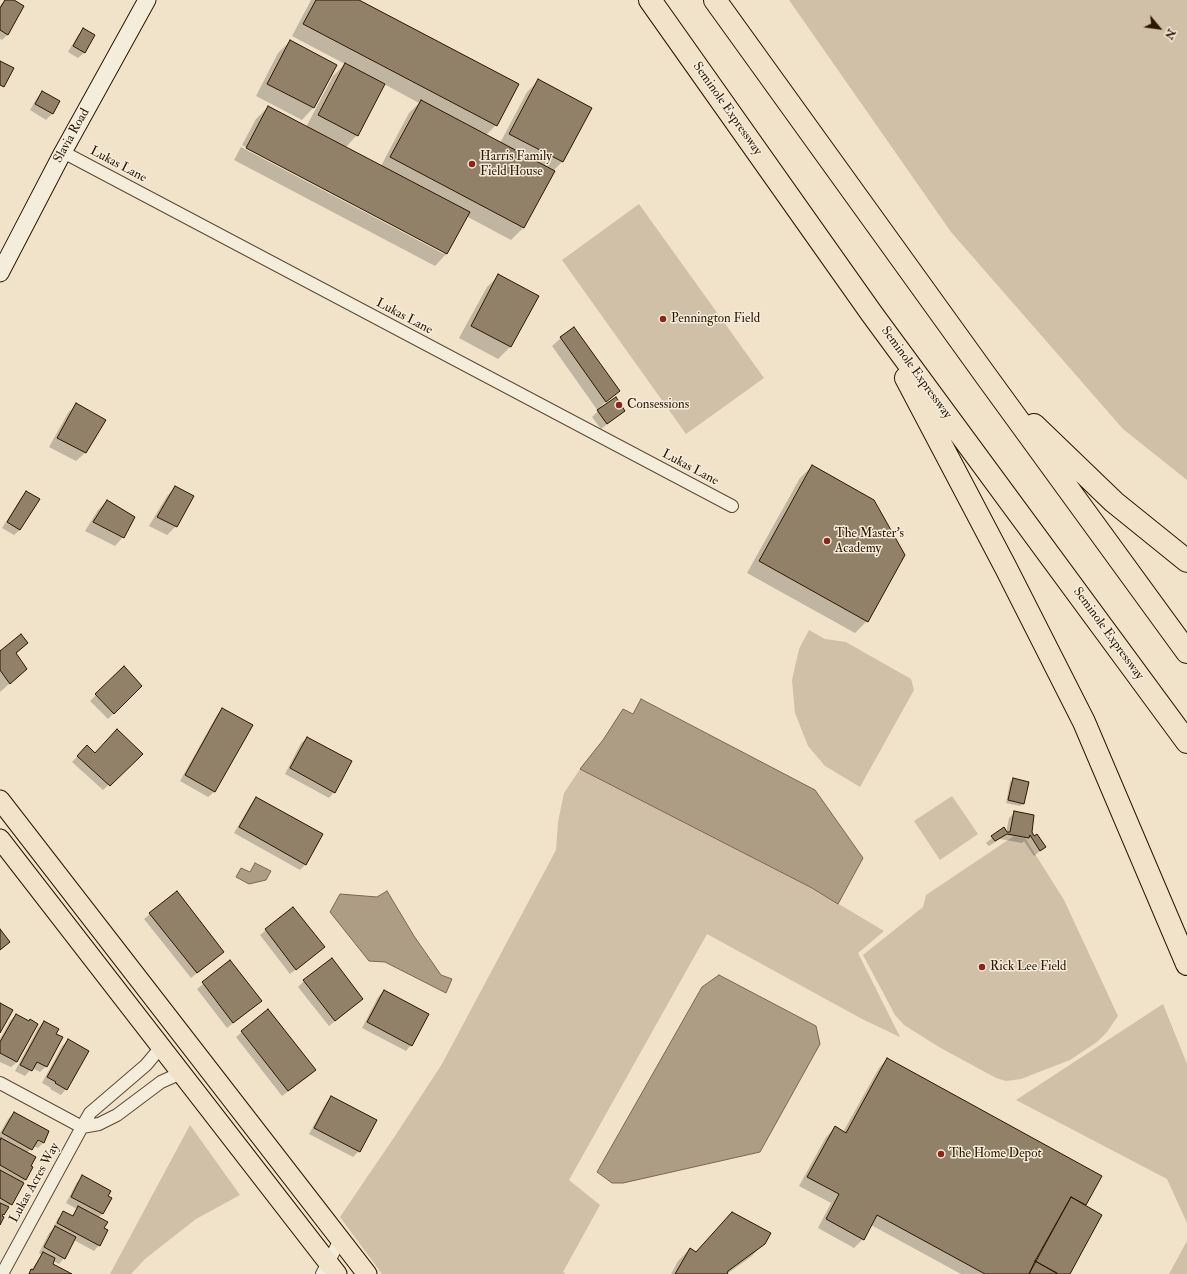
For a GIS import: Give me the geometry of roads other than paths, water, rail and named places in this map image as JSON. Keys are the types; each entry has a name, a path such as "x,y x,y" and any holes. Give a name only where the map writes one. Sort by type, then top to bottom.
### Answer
{"highway":[{"name":"Seminole Expressway","path":"650,0 872,314 1187,742"},
{"path":"715,0 1187,652"},
{"path":"872,314 1006,568 1084,722 1187,964"},
{"path":"986,376 1114,502 1187,561"}],"main road":[{"path":"0,800 367,1274"},
{"path":"0,839 181,1073 329,1270"},
{"path":"45,897 78,920 98,927"}],"street":[{"name":"Slavia Road","path":"0,273 63,152 147,0"},
{"name":"Lukas Lane","path":"63,152 732,506"},
{"name":"Lukas Acres Way","path":"2,1274 90,1113 146,1065 161,1047"},
{"path":"0,1083 82,1127 99,1124 122,1111 161,1082 181,1073"},
{"path":"110,1096 122,1111"},
{"path":"329,1270 340,1240"}],"place":[{"name":"Harris Family Field House","path":"472,164"},
{"name":"Pennington Field","path":"663,319"},
{"name":"Consessions","path":"619,405"},
{"name":"The Master's Academy","path":"827,541"},
{"name":"Rick Lee Field","path":"982,967"},
{"name":"The Home Depot","path":"941,1154"}]}
